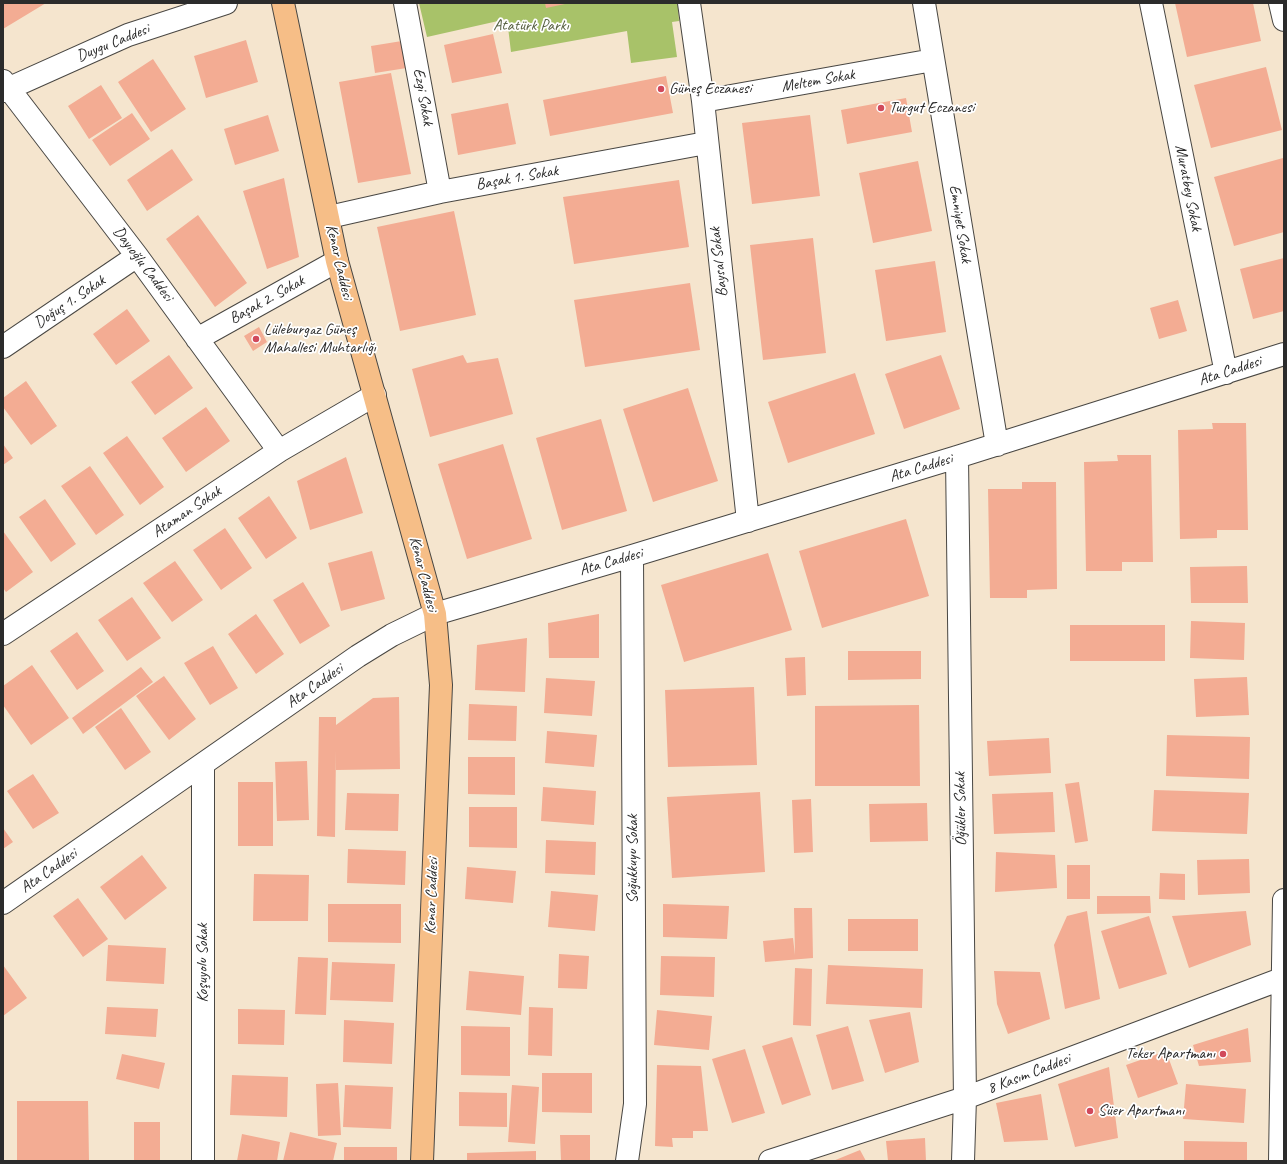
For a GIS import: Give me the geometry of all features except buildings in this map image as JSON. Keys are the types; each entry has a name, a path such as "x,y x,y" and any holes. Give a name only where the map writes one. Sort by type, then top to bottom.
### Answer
{"main road":[{"name":"Kenar Caddesi","path":"282,3 338,261 434,614 441,685 422,1161"}],"street":[{"name":"Duygu Caddesi","path":"5,86 128,35 226,3"},
{"name":"Ezgi Sokak","path":"405,3 440,192"},
{"name":"Baysal Sokak","path":"689,3 703,101 706,143 748,521"},
{"name":"Emniyet Sokak","path":"924,3 997,445"},
{"name":"Muratbey Sokak","path":"1152,3 1226,373"},
{"path":"1280,3 1284,20"},
{"name":"Meltem Sokak","path":"703,101 933,60"},
{"name":"Dayıoğlu Caddesi","path":"5,86 137,256 279,451"},
{"name":"Başak 1. Sokak","path":"329,217 440,192 706,143"},
{"name":"Doğuş 1. Sokak","path":"3,347 137,256"},
{"name":"Başak 2. Sokak","path":"197,338 338,261"},
{"name":"Ata Caddesi","path":"3,903 358,656 392,635 434,614 632,556 997,445 1284,354"},
{"name":"Ataman Sokak","path":"3,634 279,451 374,395"},
{"name":"Öğükler Sokak","path":"957,457 965,1098 963,1161"},
{"name":"Soğukkuyu Sokak","path":"627,1161 635,1104 632,556"},
{"name":"Koşuyolu Sokak","path":"202,766 203,1161"},
{"path":"1280,1161 1284,900"},
{"name":"8 Kasım Caddesi","path":"770,1161 965,1098 1283,978"}],"green space":[{"name":"Atatürk Parkı","path":"419,3 678,3 679,21 672,22 677,57 631,63 627,31 511,52 507,19 427,37"}],"place":[{"name":"Güneş Eczanesi","path":"661,89"},
{"name":"Turgut Eczanesi","path":"881,108"},
{"name":"Lüleburgaz Güneş Mahallesi Muhtarlığı","path":"256,339"},
{"name":"Teker Apartmanı","path":"1223,1054"},
{"name":"Süer Apartmanı","path":"1090,1111"}]}
